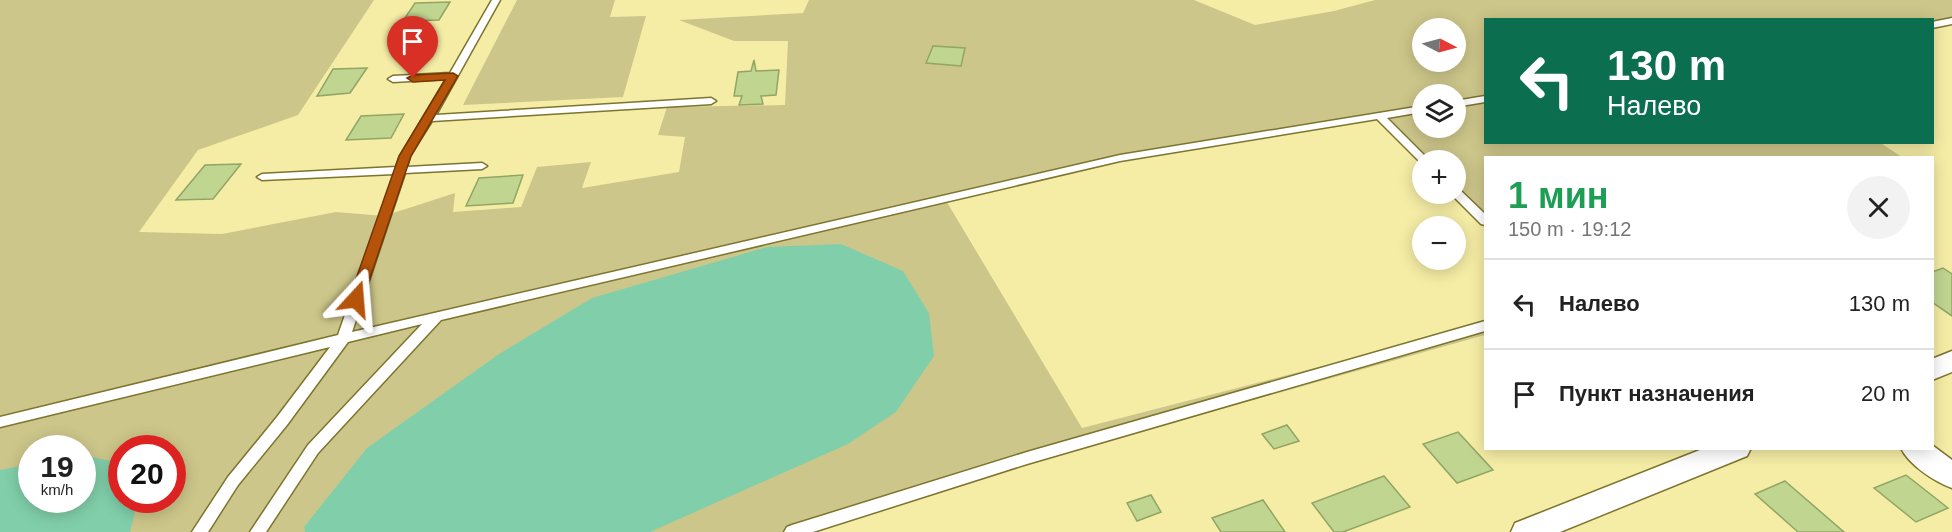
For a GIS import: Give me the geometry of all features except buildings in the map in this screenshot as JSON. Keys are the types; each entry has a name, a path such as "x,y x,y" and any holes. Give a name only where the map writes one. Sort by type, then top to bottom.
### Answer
{"street":[{"path":"1934,369 1952,361"},
{"path":"1526,532 1732,450"},
{"path":"1918,450 1952,476"}],"lane":[{"path":"200,532 233,481 282,421 343,339 405,156 496,0"},
{"path":"1934,25 1952,21"},
{"path":"393,80 453,76"},
{"path":"1466,102 1484,99"},
{"path":"429,118 711,101"},
{"path":"0,422 437,316 1120,158 1412,111"},
{"path":"1380,116 1414,150"},
{"path":"262,177 482,166"},
{"path":"1466,202 1484,220"},
{"path":"258,532 313,449 437,316"},
{"path":"792,532 1027,458 1484,326"}],"shaded area":[{"path":"0,0 374,0 298,115 198,150 139,232 222,234 336,212 384,216 455,193 453,212 521,207 537,167 591,162 582,188 679,172 685,137 658,135 667,107 785,105 788,41 734,41 679,20 803,13 809,0 1194,0 1255,25 1334,11 1375,0 1952,0 1952,21 1934,25 1934,18 1484,18 1484,144 1882,144 1900,156 1484,156 1484,220 1466,202 1466,150 1414,150 1379,116 1120,158 945,199 1082,428 1484,324 1484,335 1056,455 812,532 0,532"},
{"path":"517,0 615,0 610,17 646,16 623,97 463,105"},
{"path":"841,244 903,271 929,313 934,356 896,412 848,444 650,532 305,532 304,527 367,448 499,354 592,298 767,247"},
{"path":"96,458 108,460 108,513 135,513 130,532 0,532 0,470 18,467 18,513 96,513"}],"route":[{"path":"356,299 405,156 453,76 413,78"}]}
